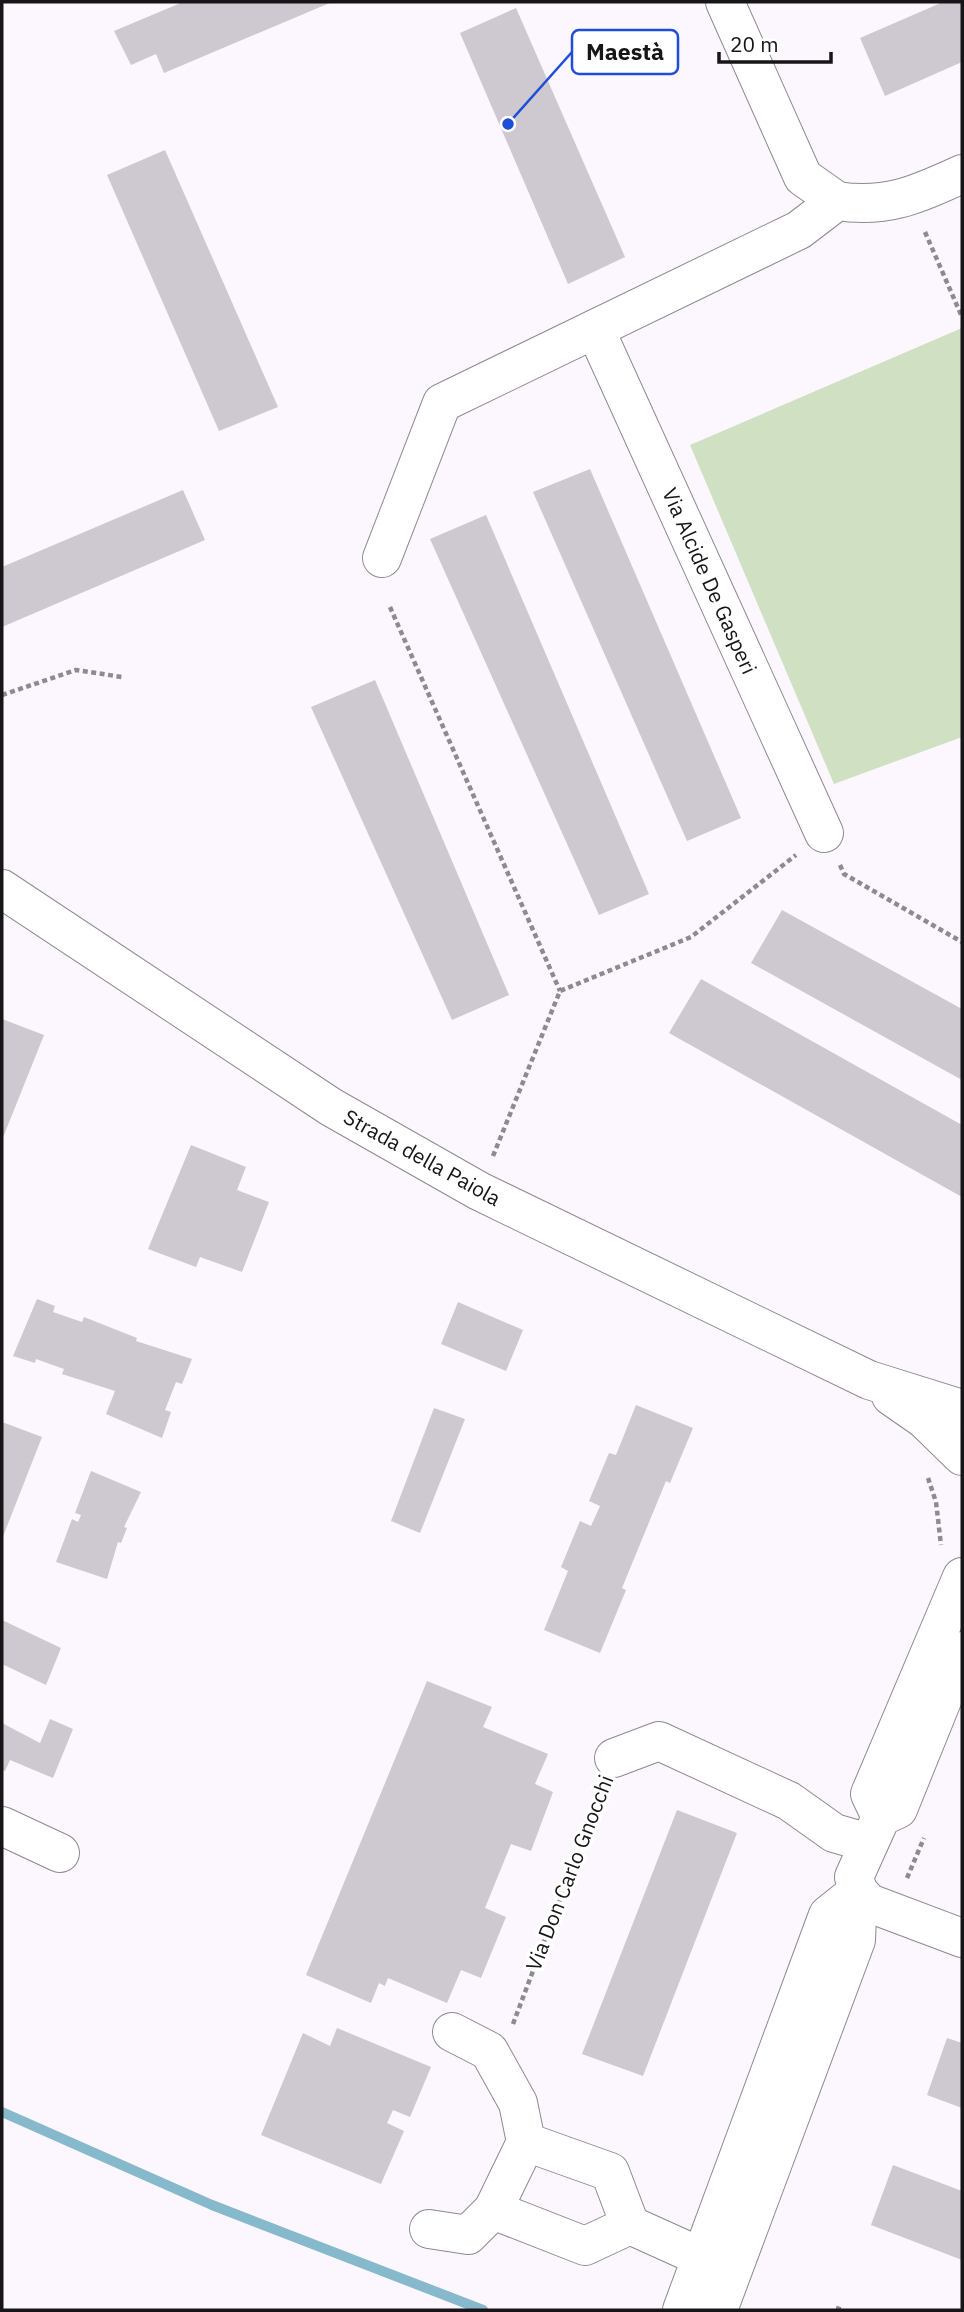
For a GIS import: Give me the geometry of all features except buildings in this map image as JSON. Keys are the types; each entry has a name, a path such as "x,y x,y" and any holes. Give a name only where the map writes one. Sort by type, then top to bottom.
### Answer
{"street":[{"path":"725,2 803,177 837,201 863,205 910,198 962,174"},
{"path":"382,558 442,403 799,230 837,201"},
{"name":"Via Alcide De Gasperi","path":"595,329 824,833"},
{"name":"Strada della Paiola","path":"2,889 331,1107 479,1191 869,1380 962,1409"},
{"name":"Strada della Paiola","path":"869,1380 923,1419 962,1455"},
{"path":"875,1830 870,1794 962,1577"},
{"path":"962,1651 898,1808 875,1830 855,1877 858,1891 869,1903 962,1938"},
{"name":"Via Don Carlo Gnocchi","path":"614,1758 659,1741 789,1801 834,1833 875,1830"},
{"path":"2,1826 60,1853"},
{"path":"718,2310 717,2264 828,1915 858,1891"},
{"path":"429,2229 468,2235 494,2210 526,2142 518,2103 489,2051 452,2032"},
{"path":"526,2142 610,2172 631,2225 717,2264"},
{"path":"494,2210 585,2246 631,2225"},
{"path":"682,2310 717,2264"}],"path":[{"path":"910,198 962,317"},
{"path":"390,607 560,991"},
{"path":"2,695 76,670 121,677"},
{"path":"479,1191 560,991 691,937 824,833"},
{"name":"Via Don Carlo Gnocchi","path":"489,2051 511,2028 614,1758"},
{"path":"836,2308 843,2310"}],"green space":[{"path":"962,328 962,737 834,784 690,445"}],"waterway":[{"path":"2,2112 212,2205 483,2310"}],"place":[{"name":"Maestà","path":"508,124"}]}
